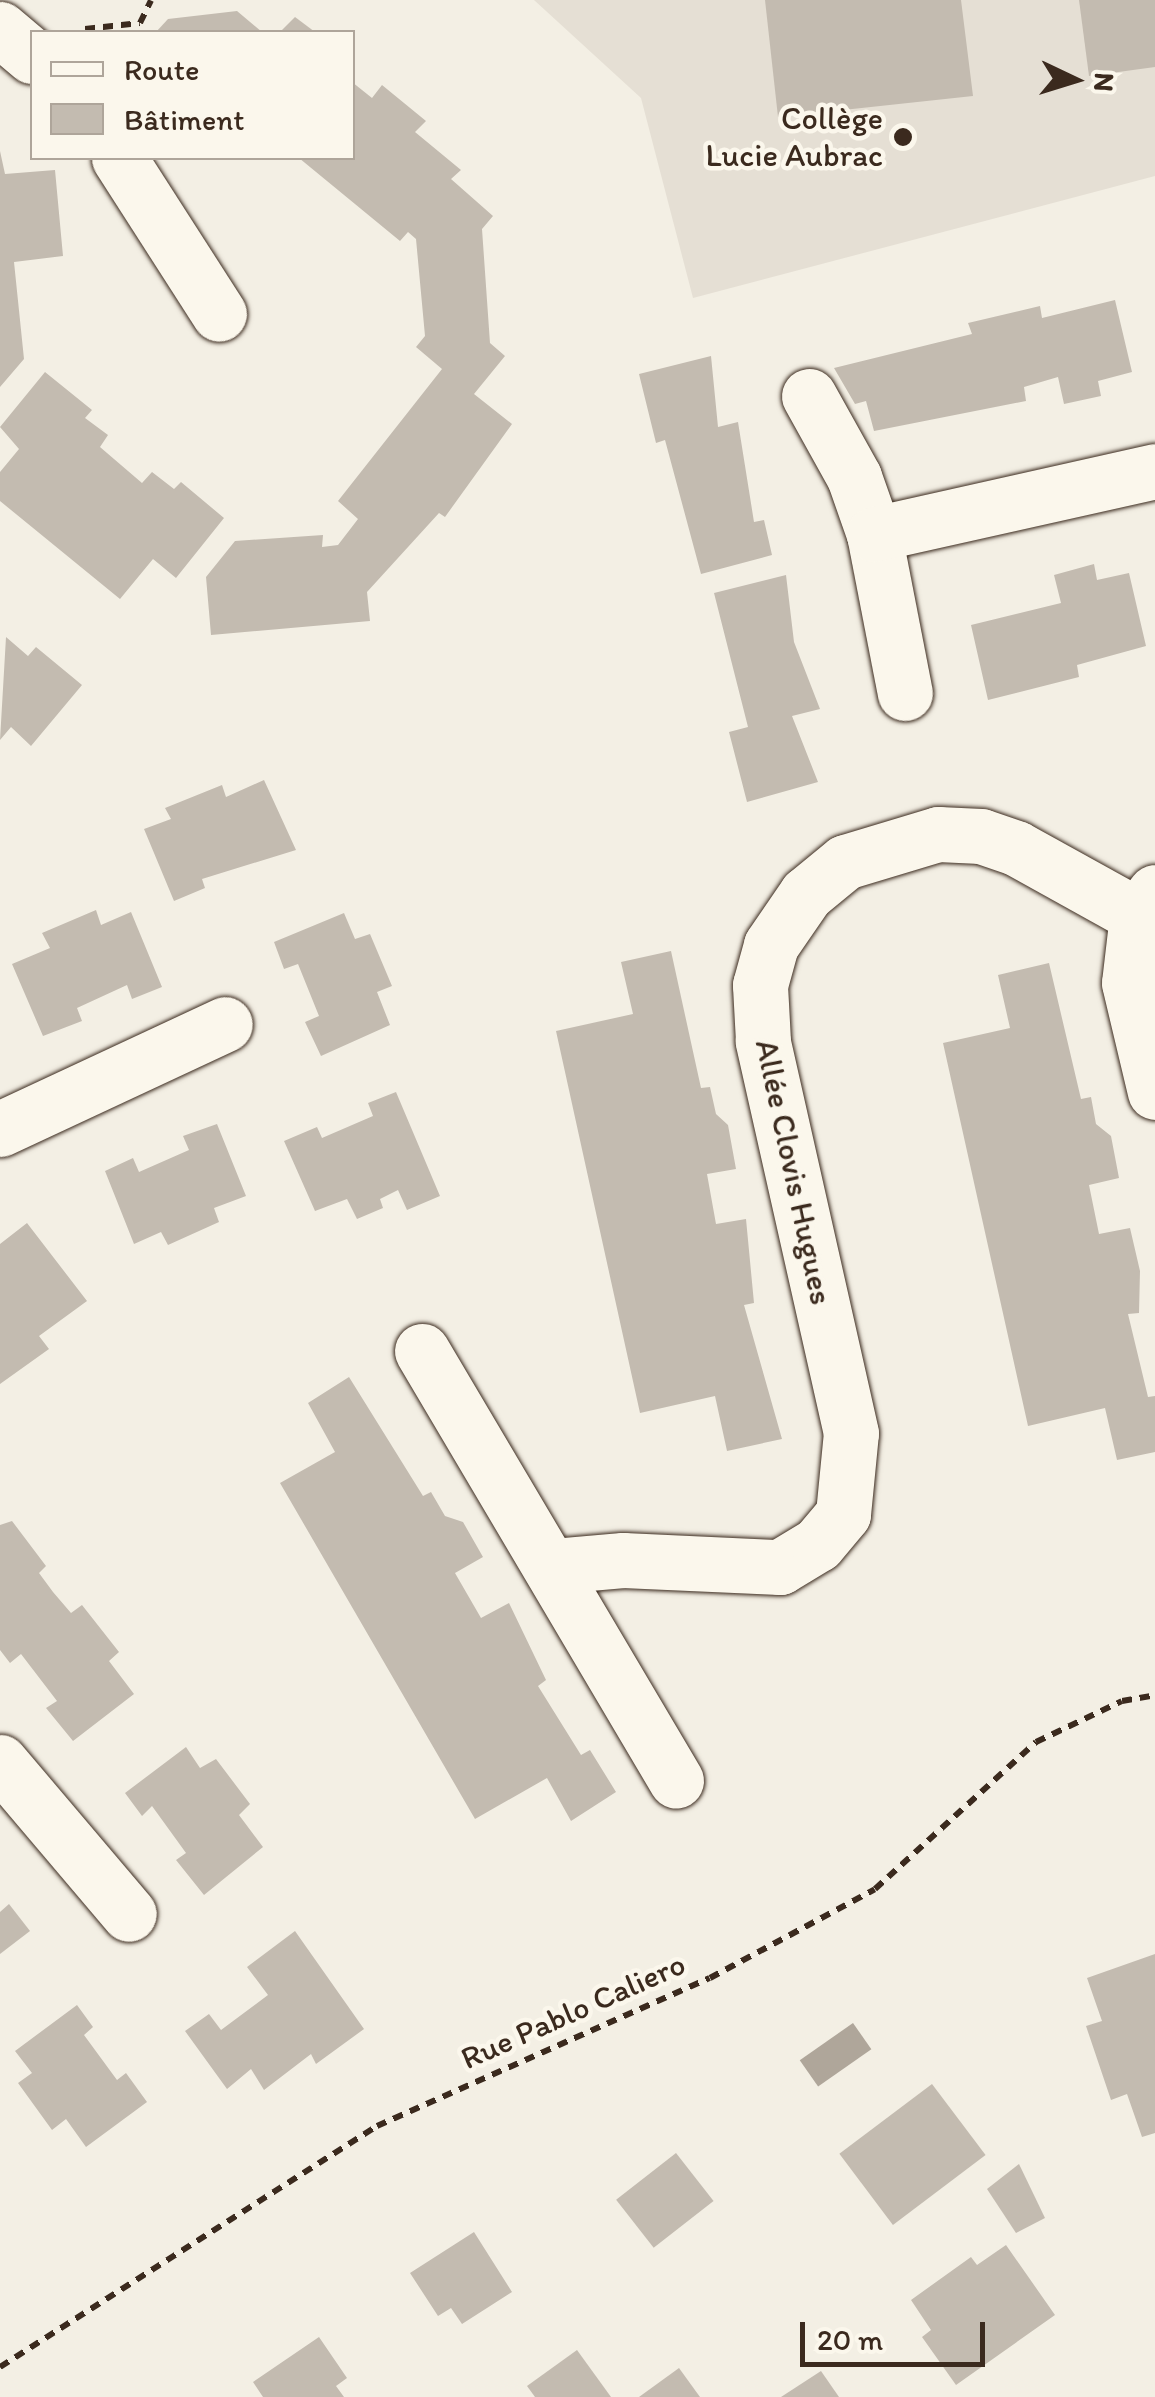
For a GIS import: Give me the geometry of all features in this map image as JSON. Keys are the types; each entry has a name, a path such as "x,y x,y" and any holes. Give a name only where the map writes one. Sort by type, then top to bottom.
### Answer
{"street":[{"path":"0,29 30,54"},
{"path":"120,160 220,314"},
{"path":"809,396 854,477 874,534 905,693"},
{"path":"874,534 1155,471"},
{"name":"Allée Clovis Hugues","path":"554,1566 623,1560 780,1567 818,1544 842,1514 851,1433 762,1022 760,985 771,945 806,894 845,862 890,844 981,836 1146,904 1129,983 1155,1092"},
{"path":"0,1129 224,1024"},
{"path":"422,1351 554,1566 676,1782"},
{"path":"0,1762 129,1914"}],"path":[{"path":"86,27 140,23 151,0"},
{"name":"Rue Pablo Caliero","path":"0,2367 377,2126 710,1978 875,1890 1036,1742 1122,1700 1155,1695"}],"shaded area":[{"name":"Collège Lucie Aubrac","path":"534,0 1155,0 1155,176 693,298 641,98"},
{"path":"853,2023 871,2049 818,2086 800,2060"}],"building":[{"path":"765,0 961,0 973,96 778,117"},
{"path":"1079,0 1155,0 1155,67 1089,76"},
{"path":"237,11 260,30 158,30 168,19"},
{"path":"295,17 312,30 282,30"},
{"path":"355,84 372,98 382,85 426,121 415,132 461,170 451,179 493,216 482,229 490,343 505,356 474,394 512,424 445,517 439,513 367,592 370,621 211,635 206,577 235,541 323,535 322,547 338,545 358,519 338,501 442,369 416,347 425,336 416,239 408,232 400,241 301,160 355,160"},
{"path":"0,151 5,174 55,170 63,256 14,262 24,359 0,387"},
{"path":"1115,300 1132,372 1098,381 1101,396 1064,404 1058,377 1024,387 1026,401 874,431 866,401 855,404 834,368 972,334 968,323 1040,306 1042,318"},
{"path":"711,356 718,427 738,422 754,522 764,520 772,555 701,574 665,440 656,443 639,374"},
{"path":"45,372 92,410 85,418 108,435 100,447 142,483 152,472 174,489 181,482 224,518 176,578 153,559 120,599 0,501 0,472 19,449 0,427"},
{"path":"1094,564 1097,580 1129,573 1146,646 1077,665 1079,677 988,700 971,625 1061,603 1054,575"},
{"path":"786,575 794,642 820,709 792,716 818,782 747,802 729,732 748,727 714,593"},
{"path":"6,637 28,656 36,647 82,685 31,746 11,727 0,740"},
{"path":"264,780 296,850 202,879 205,888 174,901 144,829 171,819 165,808 222,785 226,797"},
{"path":"96,910 101,925 131,912 162,987 132,999 127,985 77,1008 82,1021 43,1036 12,964 50,948 42,933"},
{"path":"344,913 355,939 370,934 392,986 377,992 390,1025 321,1056 305,1022 319,1016 298,964 284,969 274,942"},
{"path":"671,951 701,1088 710,1087 716,1114 728,1125 736,1169 707,1174 716,1224 746,1219 754,1303 744,1305 782,1439 727,1451 715,1396 640,1413 556,1031 633,1014 621,962"},
{"path":"1049,963 1081,1099 1091,1097 1096,1124 1111,1136 1119,1178 1089,1185 1099,1234 1130,1228 1140,1271 1139,1313 1128,1314 1148,1397 1155,1396 1155,1452 1117,1460 1105,1408 1028,1426 943,1043 1010,1028 998,975"},
{"path":"396,1092 440,1196 407,1210 398,1190 380,1199 383,1208 357,1219 347,1199 315,1211 284,1141 317,1127 322,1138 373,1116 368,1103"},
{"path":"217,1124 246,1196 214,1208 219,1222 168,1245 161,1232 134,1244 105,1171 133,1158 139,1172 189,1150 183,1136"},
{"path":"27,1223 87,1301 39,1336 49,1349 0,1384 0,1244"},
{"path":"349,1377 423,1496 431,1492 445,1516 463,1522 483,1557 455,1573 481,1618 509,1603 546,1680 538,1686 581,1755 590,1750 616,1792 571,1821 547,1778 475,1819 280,1483 335,1452 308,1403"},
{"path":"12,1521 46,1566 39,1573 53,1592 71,1613 82,1605 119,1652 109,1661 134,1694 73,1741 46,1708 57,1701 21,1654 10,1663 0,1650 0,1525"},
{"path":"186,1747 200,1768 216,1759 250,1804 239,1815 263,1847 204,1895 176,1860 186,1853 152,1806 142,1816 125,1793"},
{"path":"9,1904 30,1931 0,1954 0,1912"},
{"path":"295,1931 364,2029 316,2064 311,2054 264,2090 251,2069 227,2089 185,2031 209,2014 221,2030 268,1995 247,1967"},
{"path":"1155,1954 1155,2133 1142,2137 1127,2094 1111,2100 1086,2026 1102,2021 1087,1978"},
{"path":"77,2005 93,2027 84,2035 117,2080 126,2073 147,2102 86,2147 66,2119 52,2130 18,2083 32,2073 15,2051"},
{"path":"932,2084 986,2155 893,2225 839,2154"},
{"path":"676,2153 714,2201 654,2248 616,2200"},
{"path":"1019,2164 1045,2218 1016,2233 987,2189"},
{"path":"474,2232 512,2292 462,2324 451,2308 438,2316 410,2273"},
{"path":"1006,2245 1055,2315 956,2385 922,2337 931,2330 911,2300 971,2257 977,2265"},
{"path":"319,2337 347,2378 336,2386 344,2397 263,2397 253,2382"},
{"path":"577,2350 611,2397 535,2397 527,2386"},
{"path":"679,2368 700,2397 639,2397"},
{"path":"821,2371 839,2397 781,2397"}],"place":[{"name":"Collège Lucie Aubrac","path":"903,137"}]}
